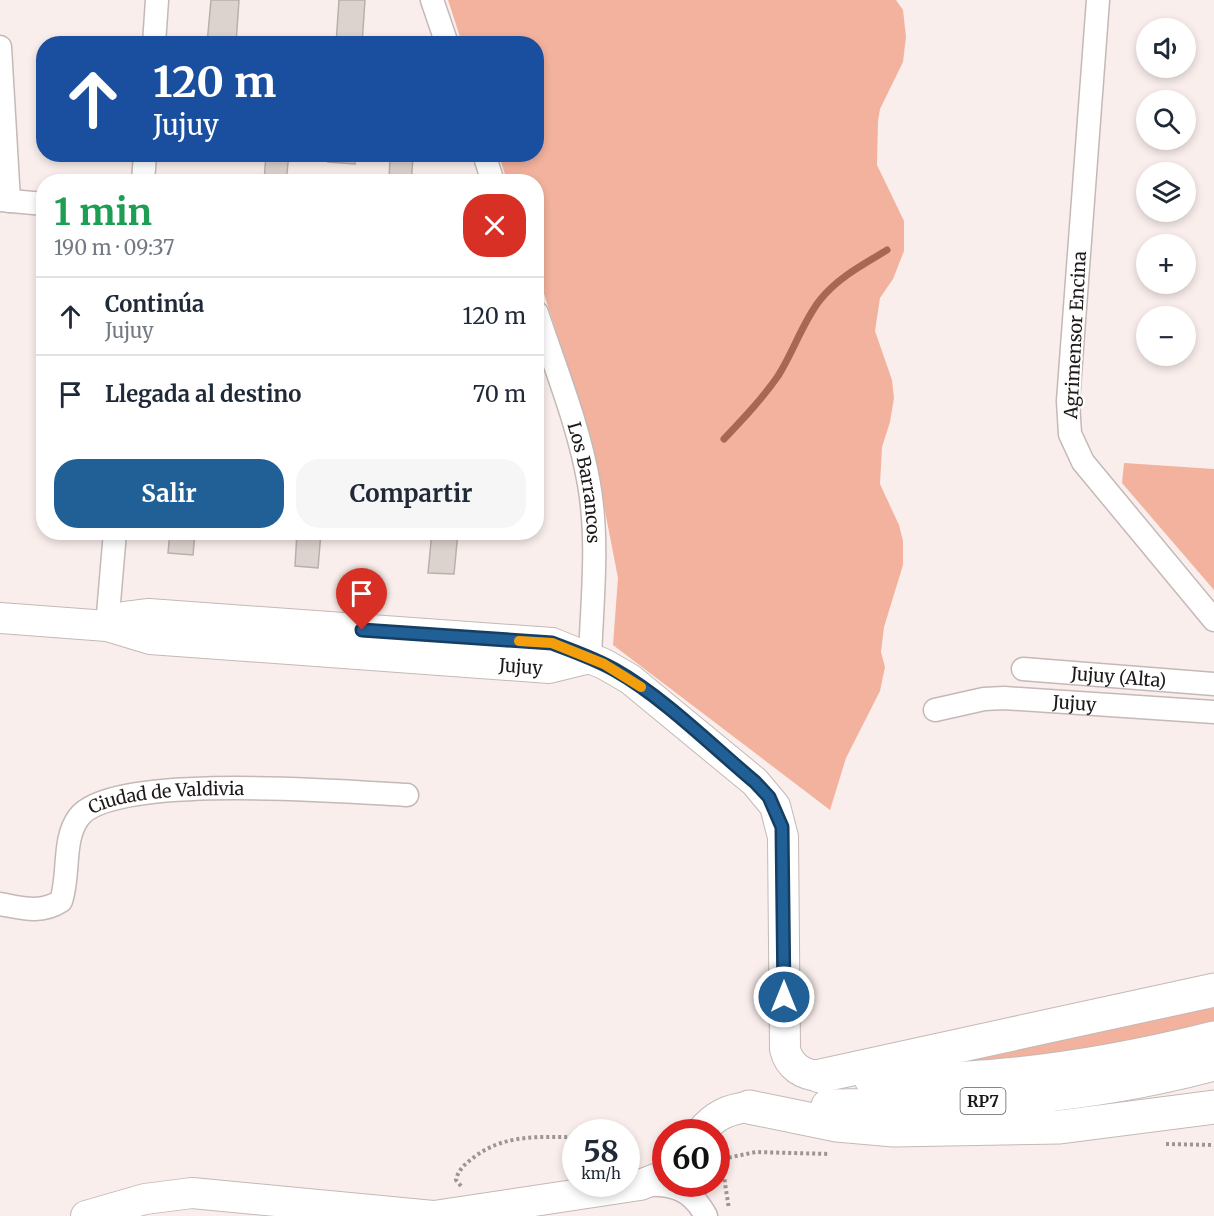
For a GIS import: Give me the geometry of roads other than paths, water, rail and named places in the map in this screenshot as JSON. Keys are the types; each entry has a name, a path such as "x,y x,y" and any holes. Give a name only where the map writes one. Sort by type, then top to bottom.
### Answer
{"highway":[{"path":"820,1076 1214,990"},
{"name":"RP7","path":"820,1076 886,1080 990,1076 1092,1064 1214,1038"},
{"name":"RP7","path":"749,1107 912,1105 1039,1097 1118,1085 1214,1064"},
{"path":"749,1107 837,1125 894,1130 1060,1127 1214,1107"}],"main road":[{"name":"Jujuy","path":"0,618 107,626 125,617 149,614 552,643 617,671 642,688 755,782 775,806 783,837 786,1056 796,1069 808,1075 820,1076"},
{"path":"714,1119 727,1111 749,1107"},
{"path":"86,1216 145,1199 192,1193 434,1216 652,1180"}],"street":[{"path":"155,36 157,0"},
{"path":"432,0 444,36"},
{"name":"Agrimensor Encina","path":"1098,0 1068,401 1070,434 1083,462 1214,620"},
{"path":"0,47 4,200 36,203"},
{"name":"Los Barrancos","path":"544,334 580,441 590,486 595,542 590,658"},
{"path":"107,626 114,540"},
{"name":"Jujuy (Alta)","path":"1023,669 1214,684"},
{"name":"Jujuy","path":"935,710 984,699 1004,698 1214,712"},
{"name":"Ciudad de Valdivia","path":"0,904 38,910 51,908 61,901 73,827 80,815 95,804 115,798 174,790 218,789 299,789 407,795"},
{"path":"693,1197 706,1216"}],"waterway":[{"path":"724,439 759,401 778,376 820,300 843,278 887,250"}]}
